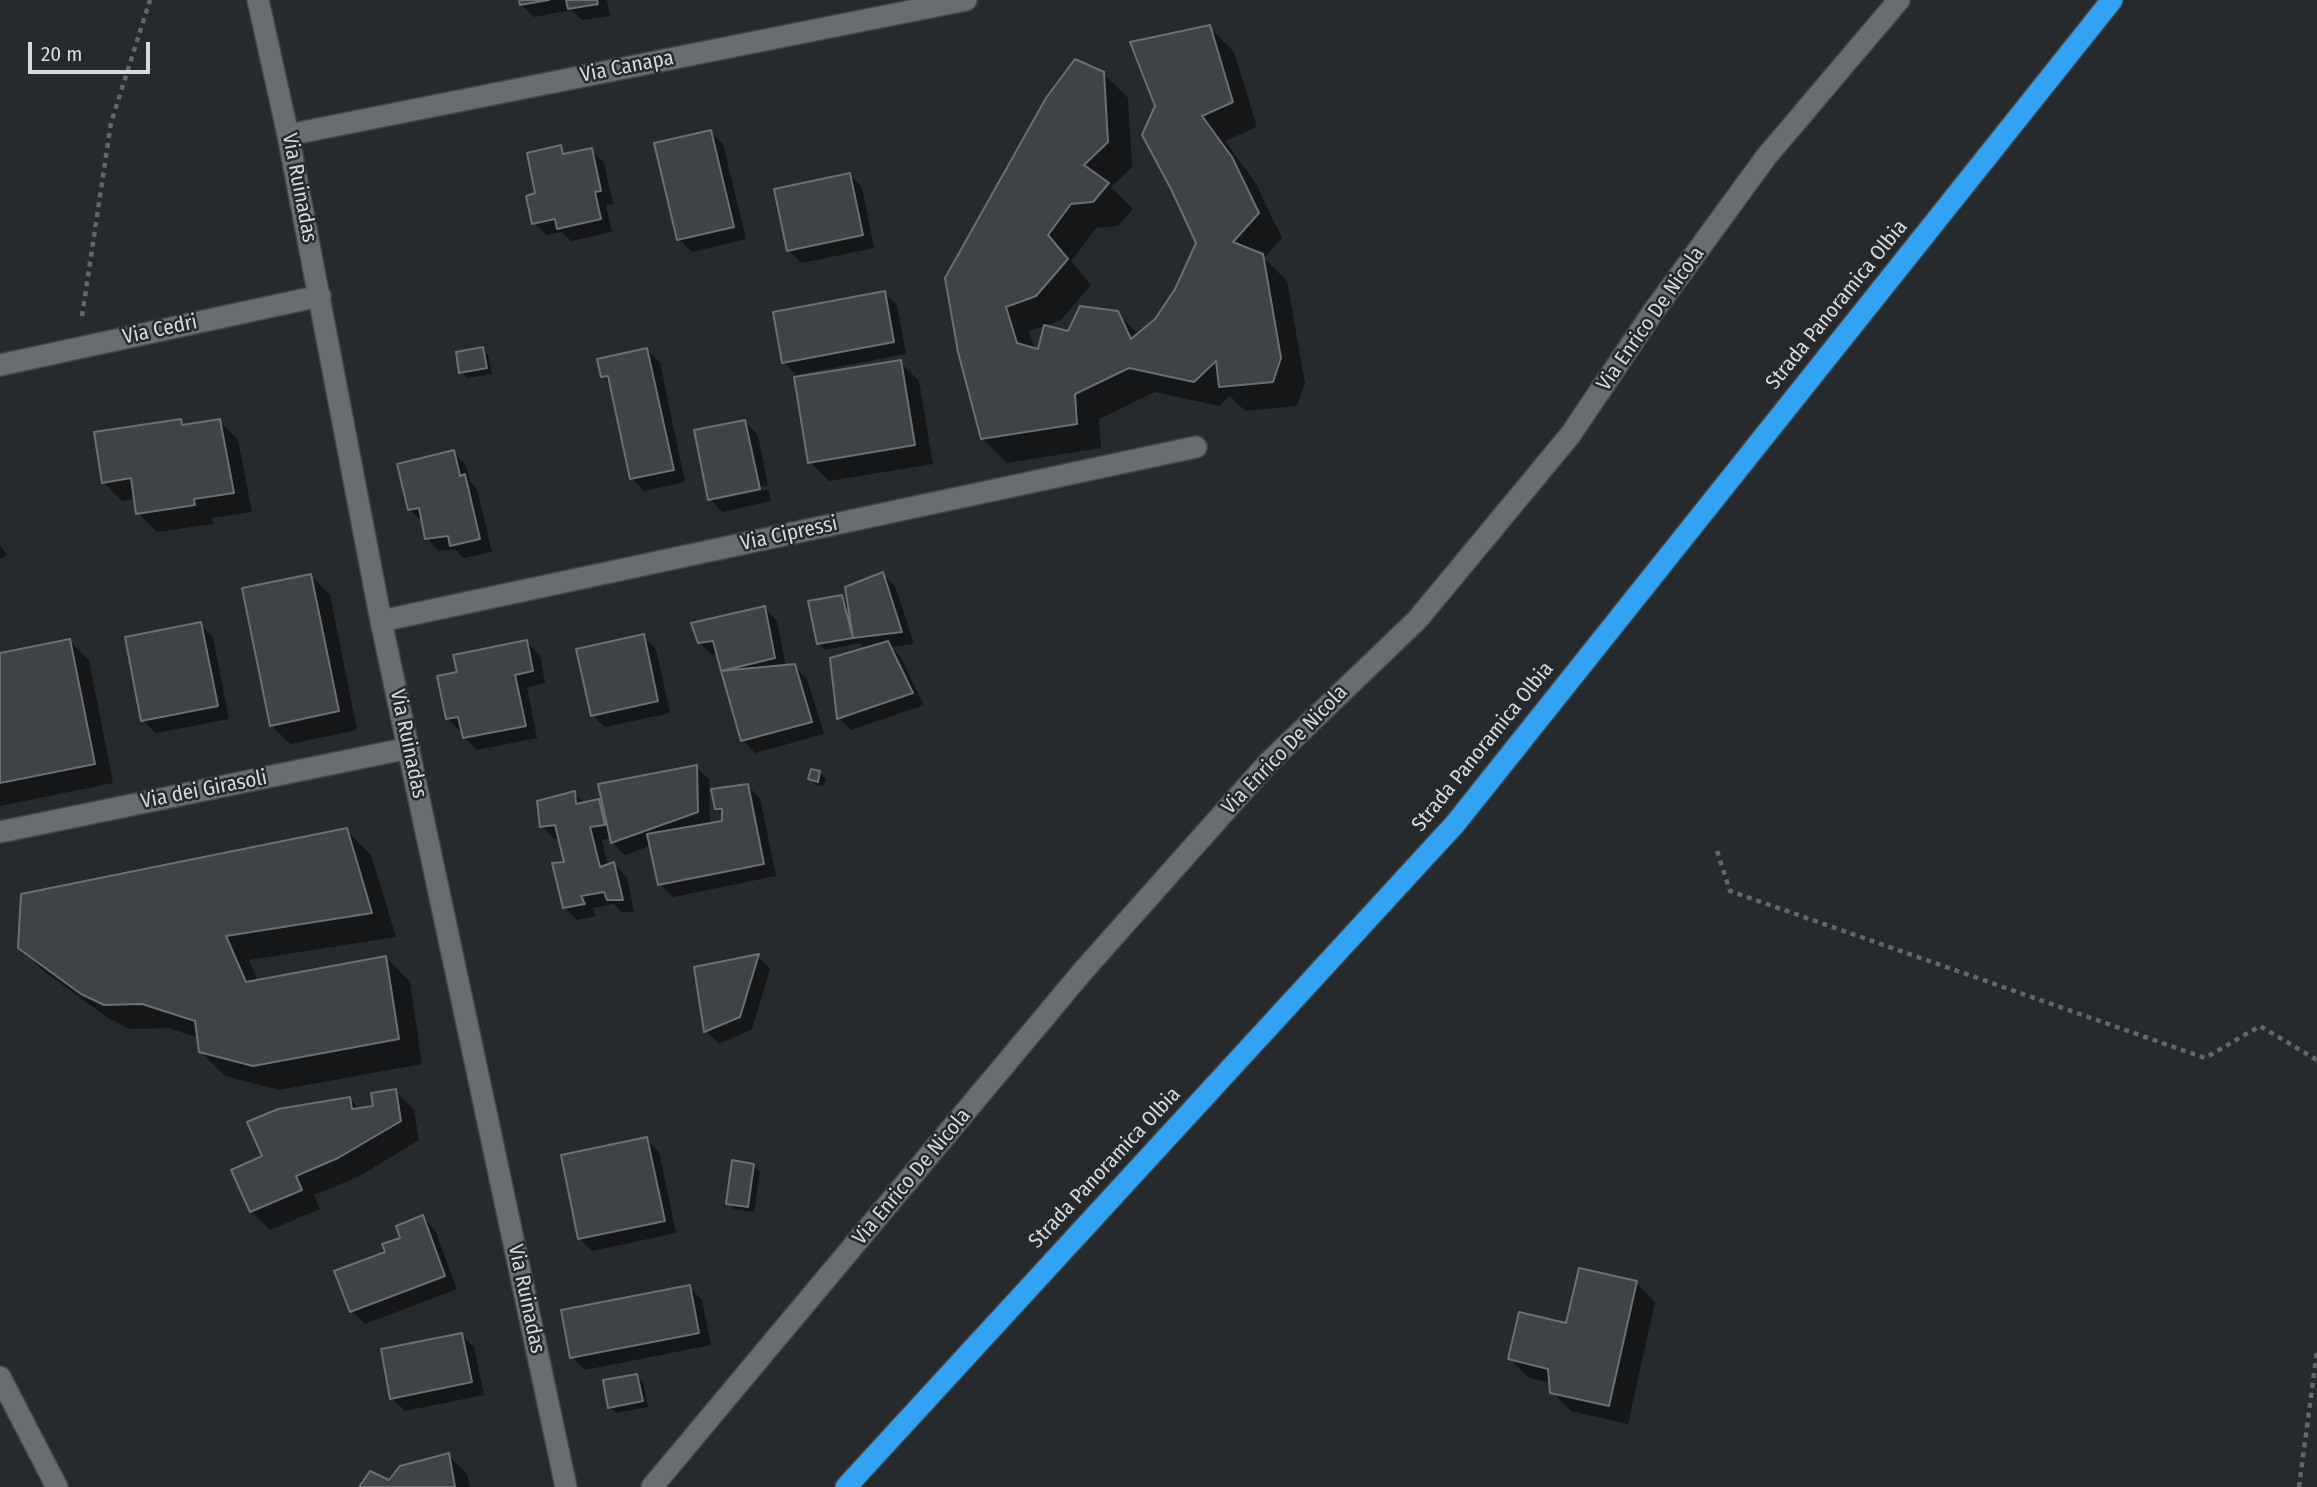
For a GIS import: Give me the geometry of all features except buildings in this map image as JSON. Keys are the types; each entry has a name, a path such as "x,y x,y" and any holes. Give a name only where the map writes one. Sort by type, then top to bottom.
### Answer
{"highway":[{"name":"Strada Panoramica Olbia","path":"846,1487 1455,824 2112,0"}],"street":[{"name":"Via Ruinadas","path":"258,0 288,135 382,621 566,1487"},
{"name":"Via Canapa","path":"288,135 966,0"},
{"name":"Via Enrico De Nicola","path":"652,1487 1093,960 1268,763 1419,619 1571,435 1653,312 1766,157 1899,0"},
{"name":"Via Cedri","path":"0,365 320,296"},
{"name":"Via Cipressi","path":"382,621 1196,447"},
{"name":"Via dei Girasoli","path":"0,832 409,748"},
{"path":"0,1377 57,1487"}],"path":[{"path":"77,348 111,123 150,0"},
{"path":"1717,851 1730,891 2205,1058 2260,1026 2317,1060"},
{"path":"2299,1487 2317,1351"}]}
